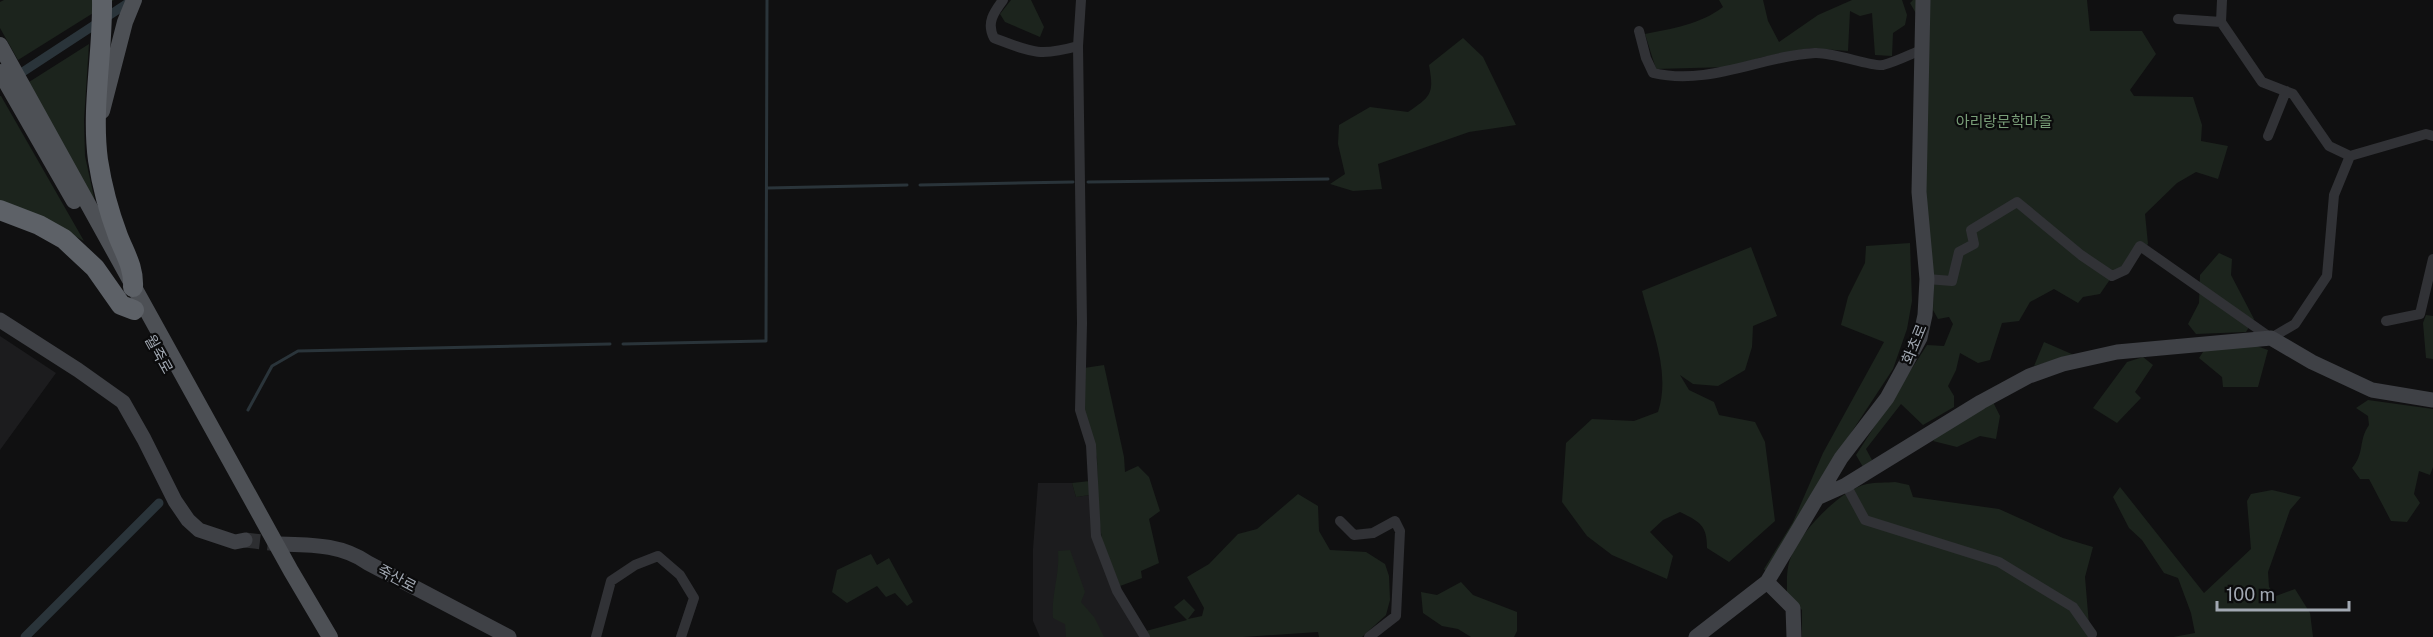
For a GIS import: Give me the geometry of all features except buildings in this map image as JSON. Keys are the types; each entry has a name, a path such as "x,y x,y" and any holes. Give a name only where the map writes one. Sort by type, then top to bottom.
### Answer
{"highway":[{"path":"102,0 105,67 96,138 106,198 118,235 134,272 134,287"},
{"path":"0,210 39,225 64,239 95,268 121,305 134,310"}],"main road":[{"path":"105,67 134,0"},
{"path":"2,48 27,105"},
{"name":"월죽로","path":"0,72 27,105 134,287 330,637"},
{"name":"월죽로","path":"27,105 134,310 280,576 317,637"}],"street":[{"path":"1004,0 992,15 991,32 994,38 1026,52 1041,54 1078,46"},
{"path":"1081,0 1078,46 1082,323 1080,410 1092,444 1096,536 1117,591 1145,637"},
{"name":"화초로","path":"1767,582 1842,458 1887,398 1920,338 1925,315 1927,279 1919,192 1923,0"},
{"path":"2222,0 2221,22 2262,82 2293,94 2329,146 2350,156 2426,134 2433,136"},
{"path":"2178,19 2221,22"},
{"path":"1639,31 1646,58 1653,73 1665,75 1727,72 1778,58 1817,53 1847,56 1881,65 1921,50"},
{"path":"2268,136 2286,91"},
{"path":"1817,498 1846,485 1981,402 2029,376 2062,364 2117,352 2271,338 2295,324 2327,276 2334,195 2350,156"},
{"path":"1927,279 1952,281 1959,252 1974,244 1971,230 2017,202 2081,255 2112,276 2125,270 2140,246 2214,300 2312,362 2372,390 2433,400"},
{"path":"2386,321 2420,314 2433,260"},
{"path":"0,320 123,402 188,520 199,530 235,542 245,540"},
{"path":"1846,485 1865,520 1999,562 2073,607 2092,634"},
{"path":"1340,521 1354,535 1373,533 1395,521 1400,531 1396,616 1369,637"},
{"name":"죽산로","path":"279,544 324,546 354,553 368,563 509,637"},
{"path":"596,637 611,581 635,565 658,556 680,575 694,598 681,637"},
{"path":"1696,637 1767,582 1793,608 1794,637"}],"shaded area":[{"path":"0,336 56,373 0,450"},
{"path":"1038,483 1072,483 1076,497 1090,495 1093,534 1143,637 1040,637 1033,621 1033,549"}],"green space":[{"path":"4,0 114,0 18,60 0,28 0,2"},
{"path":"1011,0 1031,0 1044,27 1040,37 1005,22 1000,14"},
{"path":"1719,0 1763,0 1768,21 1779,42 1818,15 1852,0 1902,0 1907,15 1905,25 1893,33 1892,56 1875,55 1872,13 1860,16 1850,11 1848,51 1810,48 1763,57 1728,67 1656,69 1645,34 1686,25 1705,18 1723,7"},
{"name":"아리랑문학마을","path":"1913,0 2087,0 2090,31 2142,31 2156,54 2130,90 2134,96 2193,97 2202,125 2201,141 2228,146 2218,179 2196,172 2177,183 2145,214 2148,244 2117,279 2111,278 2100,294 2083,297 2078,303 2054,289 2030,302 2019,321 2002,323 1990,360 1978,363 1960,353 1956,370 1948,386 1954,396 1954,407 1923,425 1901,404 1866,449 1872,460 1863,467 1856,455 1927,345 1944,346 1953,324 1949,317 1938,319 1933,310 1934,276 1923,204 1925,29 1910,3"},
{"path":"1463,38 1483,57 1516,125 1469,132 1378,164 1382,189 1353,191 1330,184 1345,174 1338,144 1339,125 1370,107 1408,112 1416,107 1427,97 1431,88 1429,65"},
{"path":"89,44 84,120 85,156 97,211 29,82"},
{"path":"0,96 84,241 48,221 0,206"},
{"path":"1910,243 1912,301 1907,329 1893,369 1849,436 1767,573 1764,569 1793,522 1823,453 1884,342 1841,325 1848,297 1865,263 1866,246"},
{"path":"1751,247 1777,316 1753,326 1752,347 1745,370 1718,386 1693,384 1680,375 1689,390 1714,402 1719,415 1755,422 1765,442 1775,521 1729,562 1707,548 1704,529 1693,519 1680,512 1663,520 1650,532 1673,556 1667,579 1612,555 1587,536 1562,502 1566,443 1592,419 1634,421 1658,412 1662,382 1661,367 1642,291"},
{"path":"2219,253 2232,259 2231,275 2254,319 2246,332 2196,334 2188,324 2199,303 2200,275"},
{"path":"2426,315 2433,316 2433,359 2426,358 2423,323"},
{"path":"2044,342 2074,355 2034,366"},
{"path":"2251,344 2268,350 2258,387 2223,387 2222,377 2199,358 2205,349"},
{"path":"2143,357 2153,365 2135,392 2141,398 2117,423 2093,408 2127,362"},
{"path":"1104,365 1124,457 1125,472 1138,466 1149,477 1160,511 1149,519 1159,563 1141,571 1142,578 1120,586 1102,540 1098,511 1097,458 1083,411 1084,368"},
{"path":"2368,400 2433,409 2433,467 2430,475 2419,471 2414,494 2420,503 2407,522 2391,521 2369,479 2360,479 2352,468 2359,457 2369,425 2368,416 2356,408"},
{"path":"1993,402 2000,416 1996,439 1980,436 1957,447 1933,441 1939,435"},
{"path":"1090,481 1090,495 1076,497 1072,483"},
{"path":"1895,482 1909,485 1913,497 1999,509 2063,538 2093,547 2085,577 2090,637 1802,637 1802,610 1787,594 1788,566 1796,547 1812,524 1845,494 1867,484"},
{"path":"2120,487 2204,593 2251,549 2247,501 2251,494 2272,490 2301,497 2290,510 2268,572 2269,587 2276,596 2295,589 2310,613 2313,637 2173,637 2195,633 2191,613 2178,578 2164,573 2142,540 2129,528 2113,497"},
{"path":"1298,494 1318,506 1319,531 1330,550 1366,552 1385,564 1389,576 1390,600 1386,615 1362,637 1319,637 1318,632 1243,637 1149,637 1146,631 1187,620 1174,607 1184,599 1195,610 1188,619 1202,616 1204,608 1187,577 1209,564 1238,534 1257,529"},
{"path":"1070,550 1085,592 1081,602 1094,617 1104,637 1066,637 1065,624 1053,618 1058,551"},
{"path":"871,554 877,565 889,558 913,602 907,606 895,593 886,597 877,586 847,603 832,592 837,570"},
{"path":"1461,582 1473,595 1517,612 1517,631 1514,637 1471,637 1458,629 1442,626 1423,613 1421,592 1437,595"}],"waterway":[{"path":"623,344 766,341 767,0"},
{"path":"15,77 131,1"},
{"path":"1088,182 1328,179"},
{"path":"920,185 1073,182"},
{"path":"768,188 907,185"},
{"path":"248,410 272,366 298,351 610,344"},
{"path":"25,637 159,503"}],"tunnel":[{"path":"245,540 279,544"}]}
